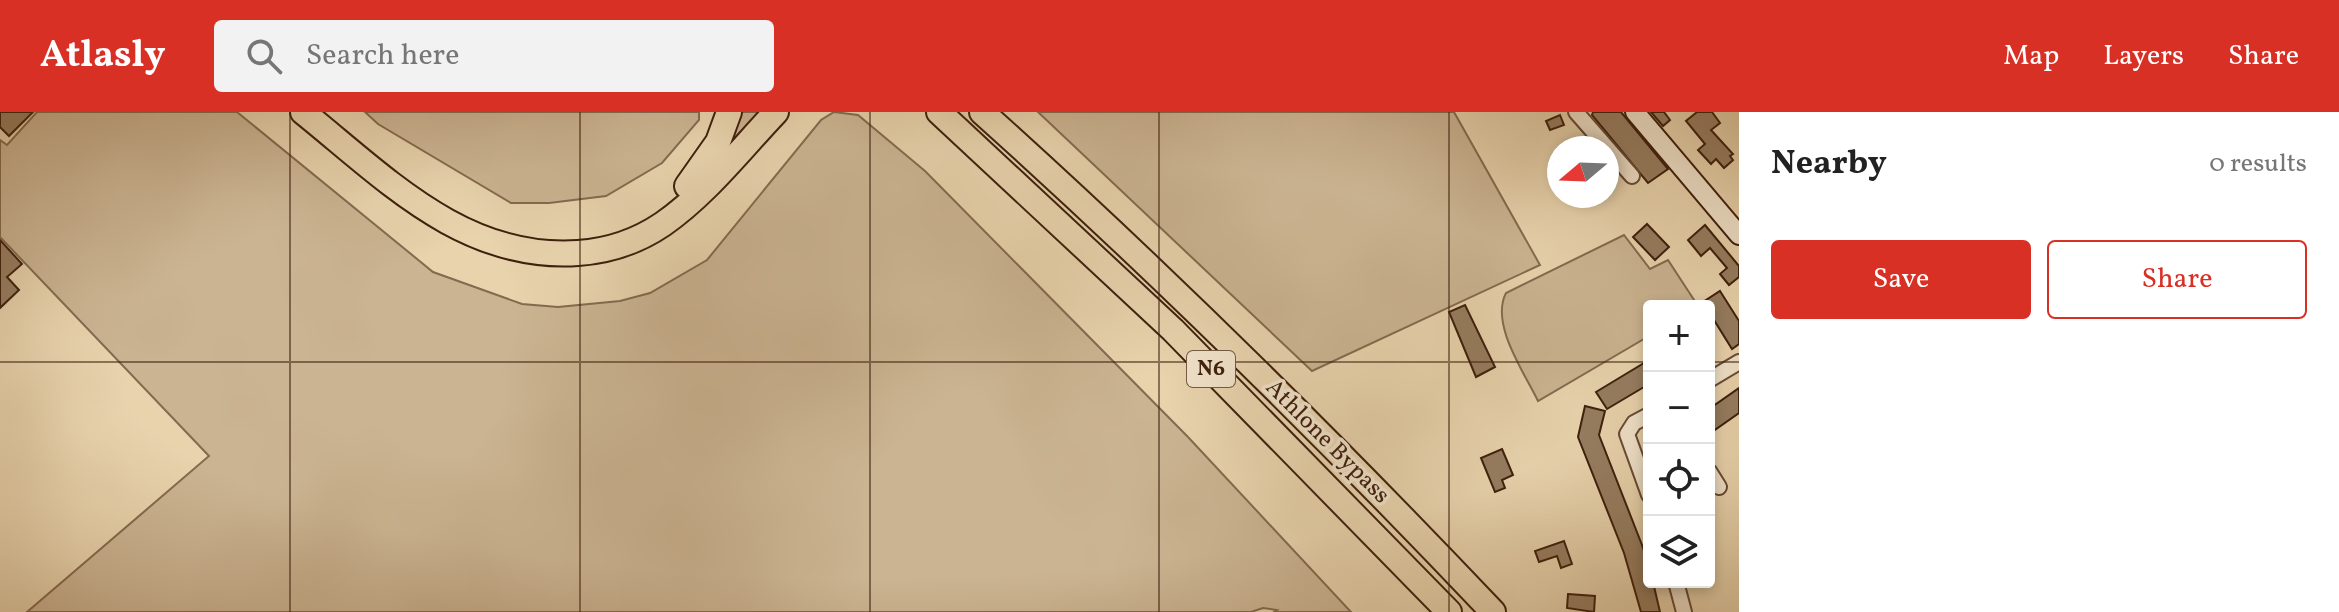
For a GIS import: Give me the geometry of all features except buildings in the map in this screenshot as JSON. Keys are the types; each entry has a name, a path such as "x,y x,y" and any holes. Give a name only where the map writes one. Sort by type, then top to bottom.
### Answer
{"highway":[{"path":"303,112 426,211 499,245 556,255 591,252 626,243 663,224 705,187 776,112"},
{"path":"327,112 395,169 452,209 502,231 567,240 606,234 635,224 683,191 718,142 729,112"},
{"path":"923,112 964,135"},
{"name":"Athlone Bypass","path":"939,112 1173,330 1449,612"},
{"name":"Athlone Bypass","path":"982,112 1086,205 1240,353 1493,612"},
{"path":"1008,112 1086,205"}],"main road":[{"path":"1635,112 1739,235"}],"street":[{"path":"1576,112 1632,176"},
{"path":"1715,376 1739,362"},
{"path":"1643,418 1634,423 1627,434 1643,478"},
{"path":"1715,481 1719,487"},
{"path":"1678,588 1684,612"}],"shaded area":[{"path":"37,112 237,112 433,272 522,304 558,307 620,301 650,293 707,260 821,120 834,112 858,115 925,171 1188,437 1351,612 1274,612 1277,610 1263,608 1251,612 27,612 209,456 0,237 0,140 7,145"},
{"path":"365,112 699,112 699,120 662,163 606,196 549,203 511,203 378,124"},
{"path":"740,112 769,112 709,175"},
{"path":"1038,112 1454,112 1540,265 1312,371"},
{"path":"1624,235 1650,269 1668,260 1694,300 1643,300 1643,340 1538,401 1505,333 1502,305 1506,293"}]}
